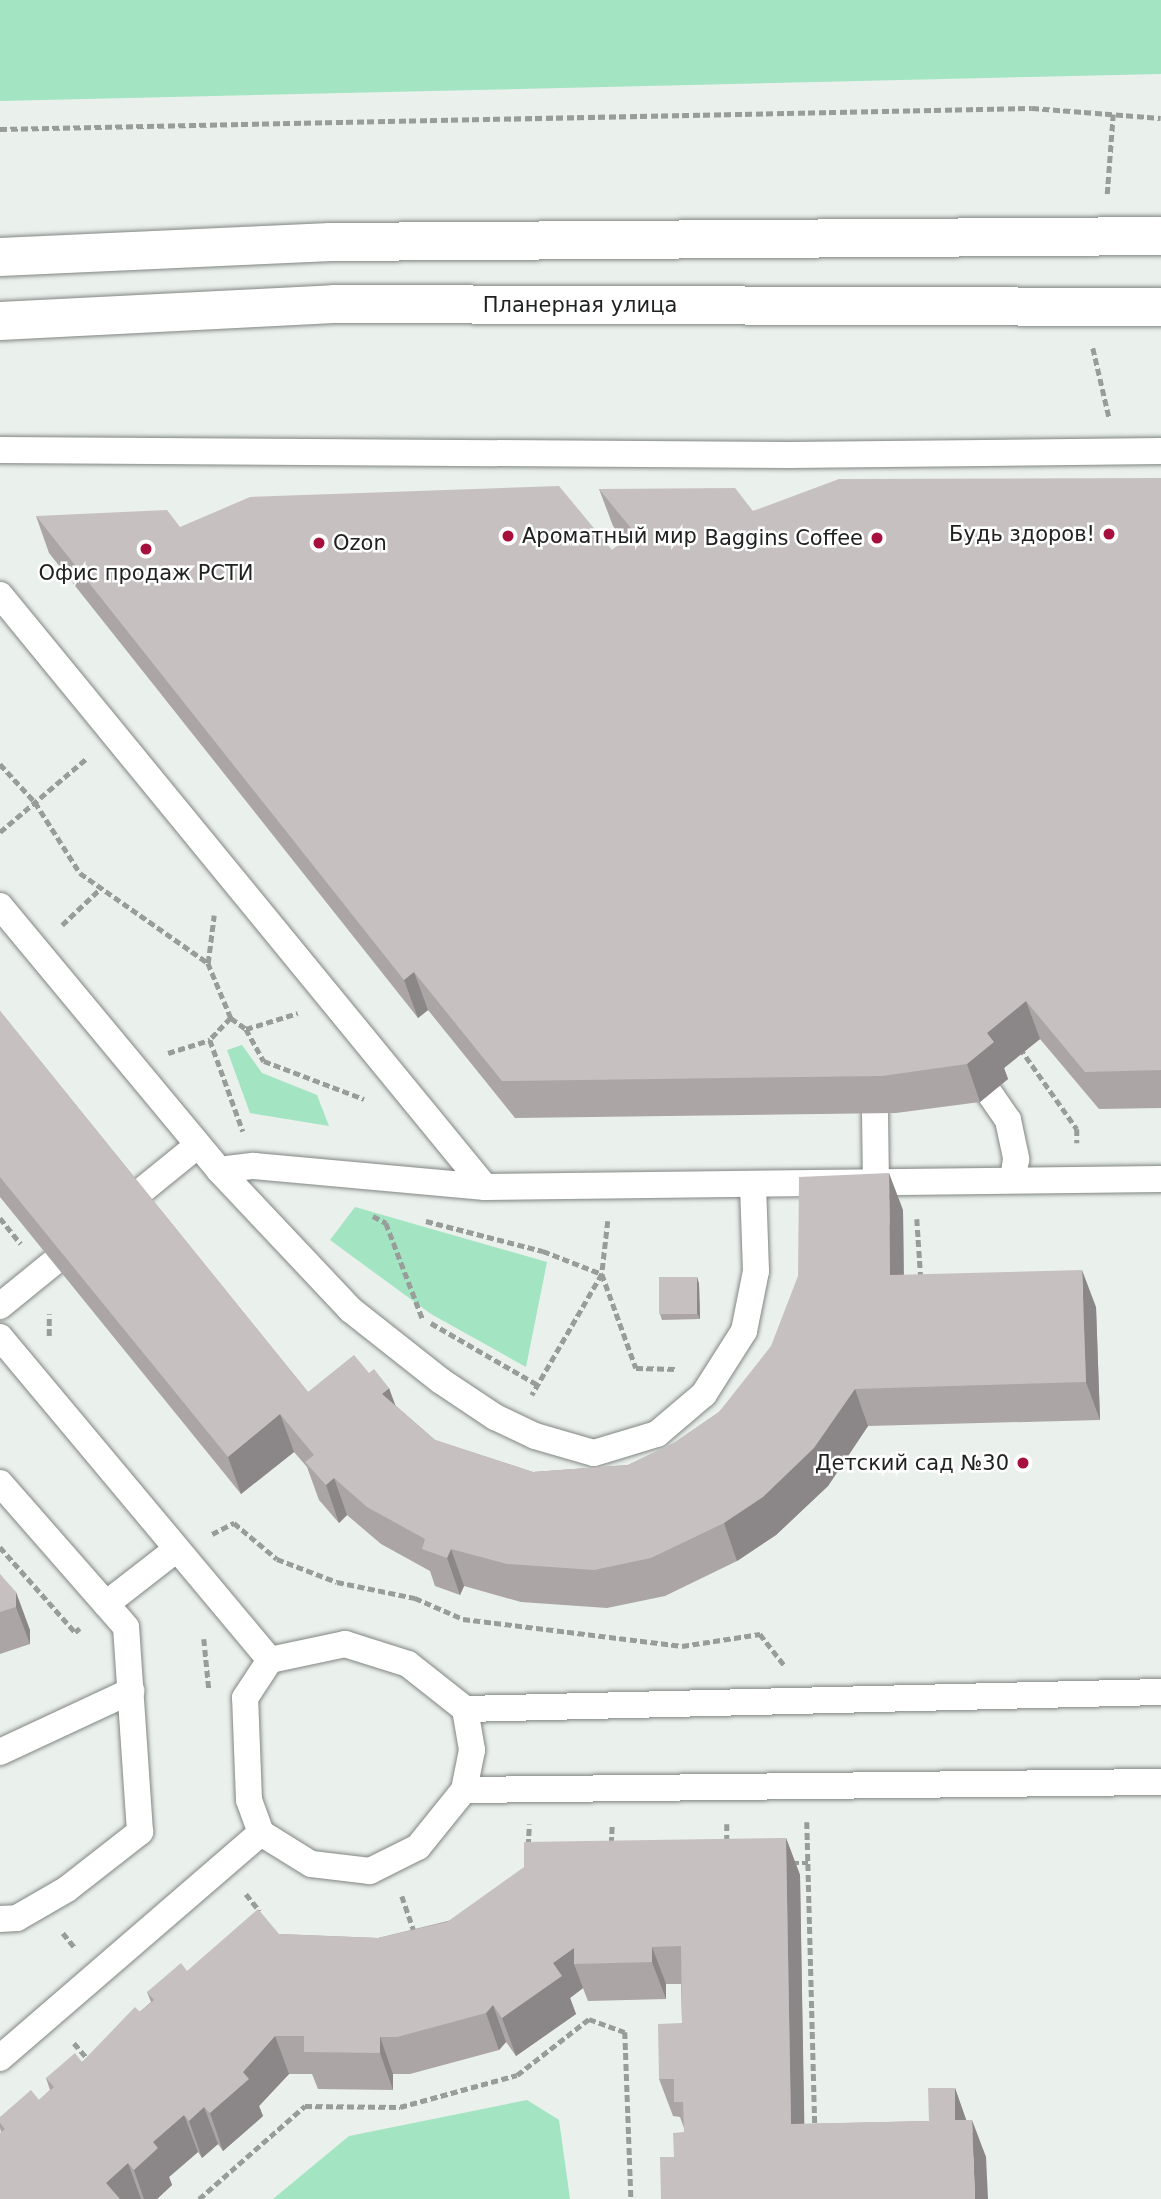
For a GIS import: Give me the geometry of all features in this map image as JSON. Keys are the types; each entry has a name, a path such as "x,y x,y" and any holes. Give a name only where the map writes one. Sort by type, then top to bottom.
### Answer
{"street":[{"path":"0,257 331,242 1161,236"},
{"name":"Планерная улица","path":"0,321 334,304 1161,307"}],"lane":[{"path":"0,450 223,454 1161,451"},
{"path":"0,595 485,1187"},
{"path":"0,906 219,1170 351,1310 441,1381 514,1426 594,1453 657,1434 704,1394 744,1331 756,1271 753,1185"},
{"path":"958,1050 1008,1120 1016,1160 1013,1180"},
{"path":"875,1113 876,1182"},
{"path":"134,1197 198,1145"},
{"path":"219,1170 254,1166 485,1187 1161,1179"},
{"path":"0,1306 48,1267"},
{"path":"0,1337 174,1550 271,1660"},
{"path":"0,1919 17,1918 67,1889 140,1832 126,1627 4,1494"},
{"path":"106,1604 174,1550"},
{"path":"465,1709 472,1750 464,1790 418,1847 370,1871 311,1864 261,1833 249,1800 245,1698 271,1660 345,1644 408,1664 465,1709 1161,1692"},
{"path":"0,1752 131,1691"},
{"path":"464,1790 1161,1782"},
{"path":"0,2058 261,1833"}],"path":[{"path":"0,129 1032,108 1161,118"},
{"path":"1091,307 1093,358 1109,416 1110,451"},
{"path":"0,832 115,735"},
{"path":"0,764 35,803 80,873 208,963 231,1018 246,1029 264,1061 368,1100"},
{"path":"39,952 100,889"},
{"path":"246,1029 333,1003"},
{"path":"231,1018 210,1040 227,1076 254,1166"},
{"path":"1015,1041 1077,1129 1077,1149"},
{"path":"514,1426 602,1274 613,1186"},
{"path":"363,1210 386,1223 425,1319 538,1385"},
{"path":"917,1210 921,1289"},
{"path":"0,1218 24,1247 14,1252"},
{"path":"415,1218 543,1251 602,1274 636,1368 720,1370"},
{"path":"48,1267 61,1292 52,1300 48,1316 49,1347"},
{"path":"396,1345 425,1319"},
{"path":"218,1546 209,1535 234,1523 277,1559 337,1582 415,1598 463,1619 524,1630 682,1646 761,1633 794,1678"},
{"path":"807,1808 816,2140"},
{"path":"611,1857 612,1810"},
{"path":"528,1860 529,1813"},
{"path":"727,1820 727,1854"},
{"path":"781,1864 808,1863"},
{"path":"399,1885 418,1943"},
{"path":"240,1886 264,1916"},
{"path":"64,1934 78,1951"},
{"path":"199,2199 305,2106 400,2107 517,2075 589,2020 625,2032 631,2199"},
{"path":"66,2035 99,2071"}],"green space":[{"path":"0,0 1161,0 1161,74 0,101"},
{"path":"242,1045 262,1073 317,1095 329,1126 250,1113 227,1050"},
{"path":"355,1207 547,1262 526,1367 431,1314 330,1240"},
{"path":"527,2100 559,2120 570,2199 273,2199 349,2136"}],"building":[{"path":"1161,478 1161,1070 1085,1072 1026,1001 987,1033 994,1042 967,1064 882,1076 502,1081 414,972 404,980 36,516 167,510 180,527 250,497 559,486 612,550 635,533 599,489 735,488 753,511 839,479"},
{"path":"0,1011 308,1392 354,1355 369,1373 374,1369 389,1388 382,1394 435,1440 533,1472 628,1465 674,1443 719,1412 771,1346 798,1276 799,1177 889,1173 890,1275 1082,1270 1086,1382 855,1389 814,1448 763,1497 724,1523 651,1558 594,1570 507,1564 451,1549 447,1558 422,1549 425,1539 367,1507 334,1478 326,1485 305,1462 314,1455 280,1414 228,1457 0,1177"},
{"path":"659,1277 697,1277 697,1314 659,1314"},
{"path":"0,1574 16,1592 16,1607 0,1612"},
{"path":"786,1838 791,2124 929,2121 928,2088 955,2088 955,2120 972,2120 975,2199 661,2199 660,2157 674,2157 673,2133 684,2132 683,2102 674,2102 674,2079 659,2079 658,2024 682,2023 681,1946 652,1947 652,1962 574,1964 574,1948 553,1963 562,1976 502,2018 493,2005 486,2013 397,2037 380,2037 380,2053 304,2052 304,2036 275,2036 243,2072 249,2079 210,2113 204,2107 189,2121 184,2115 153,2142 158,2148 134,2170 128,2163 106,2183 120,2199 0,2199 0,2133 5,2129 0,2123 0,2117 31,2090 39,2100 54,2087 46,2078 75,2053 82,2062 135,2007 140,2012 154,2000 147,1992 181,1963 187,1971 258,1909 279,1934 378,1938 447,1922 524,1867 524,1842"}],"place":[{"name":"Будь здоров!","path":"1109,534"},
{"name":"Ароматный мир","path":"508,536"},
{"name":"Baggins Coffee","path":"877,538"},
{"name":"Ozon","path":"319,543"},
{"name":"Офис продаж РСТИ","path":"146,549"},
{"name":"Детский сад №30","path":"1023,1463"}]}
